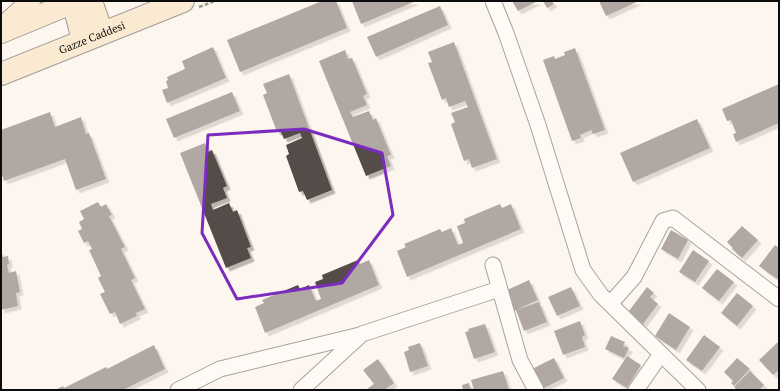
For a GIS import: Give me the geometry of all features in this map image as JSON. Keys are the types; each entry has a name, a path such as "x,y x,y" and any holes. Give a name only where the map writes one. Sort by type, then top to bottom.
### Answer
{"main road":[{"path":"1,30 23,10 29,1"},
{"path":"1,30 79,1 93,37"},
{"name":"Gazze Caddesi","path":"1,74 183,1"}],"street":[{"path":"493,1 506,33 538,125 583,270 601,295 698,390"},
{"path":"610,304 634,277 663,221 672,218 779,299"},
{"path":"493,265 520,360 536,390"},
{"path":"178,390 220,369 362,334 499,289"},
{"path":"301,390 362,334"},
{"path":"636,390 662,354"}],"highlighted area":[{"path":"304,129 382,153 393,215 342,283 237,299 202,233 208,135"}],"building":[{"path":"322,1 336,1 347,28 240,72 227,40"},
{"path":"352,1 416,1 361,24"},
{"path":"512,1 538,1 518,11"},
{"path":"543,1 552,1 554,4 547,8"},
{"path":"599,1 639,1 606,16"},
{"path":"440,6 448,25 376,57 367,37"},
{"path":"454,42 497,159 472,168 469,159 464,161 451,124 455,122 451,113 468,107 465,101 449,107 446,98 442,100 428,63 432,62 428,52"},
{"path":"213,47 226,78 167,103 162,90 168,88 166,81 168,80 167,77 185,69 182,61"},
{"path":"575,48 605,130 593,134 591,130 580,135 581,138 572,141 543,60 554,56 555,59 565,55 564,52"},
{"path":"345,50 348,59 352,58 367,94 363,96 367,105 350,112 353,117 369,111 373,120 376,118 391,155 387,156 391,166 366,176 319,61"},
{"path":"289,74 332,190 307,200 303,191 299,192 286,156 289,154 286,145 302,138 300,133 284,139 280,130 277,132 263,95 267,93 263,84"},
{"path":"779,84 779,123 736,142 733,134 736,133 731,120 727,121 722,109"},
{"path":"232,92 240,111 174,138 166,119"},
{"path":"50,112 55,127 81,117 86,134 89,133 106,179 76,190 65,159 4,181 1,172 1,130"},
{"path":"697,119 710,148 633,182 620,153"},
{"path":"205,143 208,152 212,150 227,186 223,188 227,198 211,204 213,210 229,203 233,212 237,210 251,247 247,248 251,258 226,268 180,153"},
{"path":"98,202 101,207 106,204 112,215 109,216 125,247 121,249 135,278 131,280 145,309 136,313 137,316 120,324 115,312 110,314 100,294 105,292 98,278 101,276 89,250 92,249 88,241 84,243 78,231 82,229 79,222 84,219 80,211"},
{"path":"500,204 502,208 511,204 521,229 407,277 397,251 406,247 404,244 440,229 442,232 451,228 458,245 463,243 457,226 465,223 464,219"},
{"path":"742,226 758,240 742,258 727,242"},
{"path":"671,230 688,240 678,259 661,249"},
{"path":"775,245 779,248 779,277 777,279 759,266"},
{"path":"1,250 3,257 8,256 9,264 7,265 9,273 16,271 20,292 16,293 18,306 1,310"},
{"path":"693,250 709,261 695,282 679,272"},
{"path":"358,260 360,264 369,260 379,285 265,333 255,307 264,303 262,300 298,285 300,289 309,285 316,301 321,299 315,282 323,279 322,275"},
{"path":"717,269 734,282 719,301 702,288"},
{"path":"529,280 538,300 514,311 505,291"},
{"path":"571,287 580,306 557,316 548,297"},
{"path":"647,287 654,293 650,297 658,304 643,324 638,320 636,323 626,315"},
{"path":"737,293 753,306 737,326 721,313"},
{"path":"539,302 547,322 524,331 516,310"},
{"path":"669,313 690,327 676,350 655,336"},
{"path":"580,321 585,335 582,337 585,347 563,355 554,331"},
{"path":"485,324 495,352 474,359 465,332 469,331 468,329"},
{"path":"704,335 720,347 702,371 686,360"},
{"path":"611,336 625,342 623,346 629,348 624,358 605,349"},
{"path":"778,342 779,370 773,375 759,360"},
{"path":"420,343 428,366 410,372 404,352 409,350 408,347"},
{"path":"154,345 165,369 123,390 55,390 63,386 64,388 106,367 107,369"},
{"path":"627,356 641,365 627,388 612,379"},
{"path":"554,358 564,378 542,389 532,369"},
{"path":"737,358 750,369 734,386 731,383 733,381 724,372"},
{"path":"378,359 394,383 384,390 368,390 367,389 374,384 363,370"},
{"path":"503,371 509,390 474,390 471,380"},
{"path":"750,371 764,385 759,390 737,390 734,387"},
{"path":"469,383 471,390 463,390 462,385"}]}
